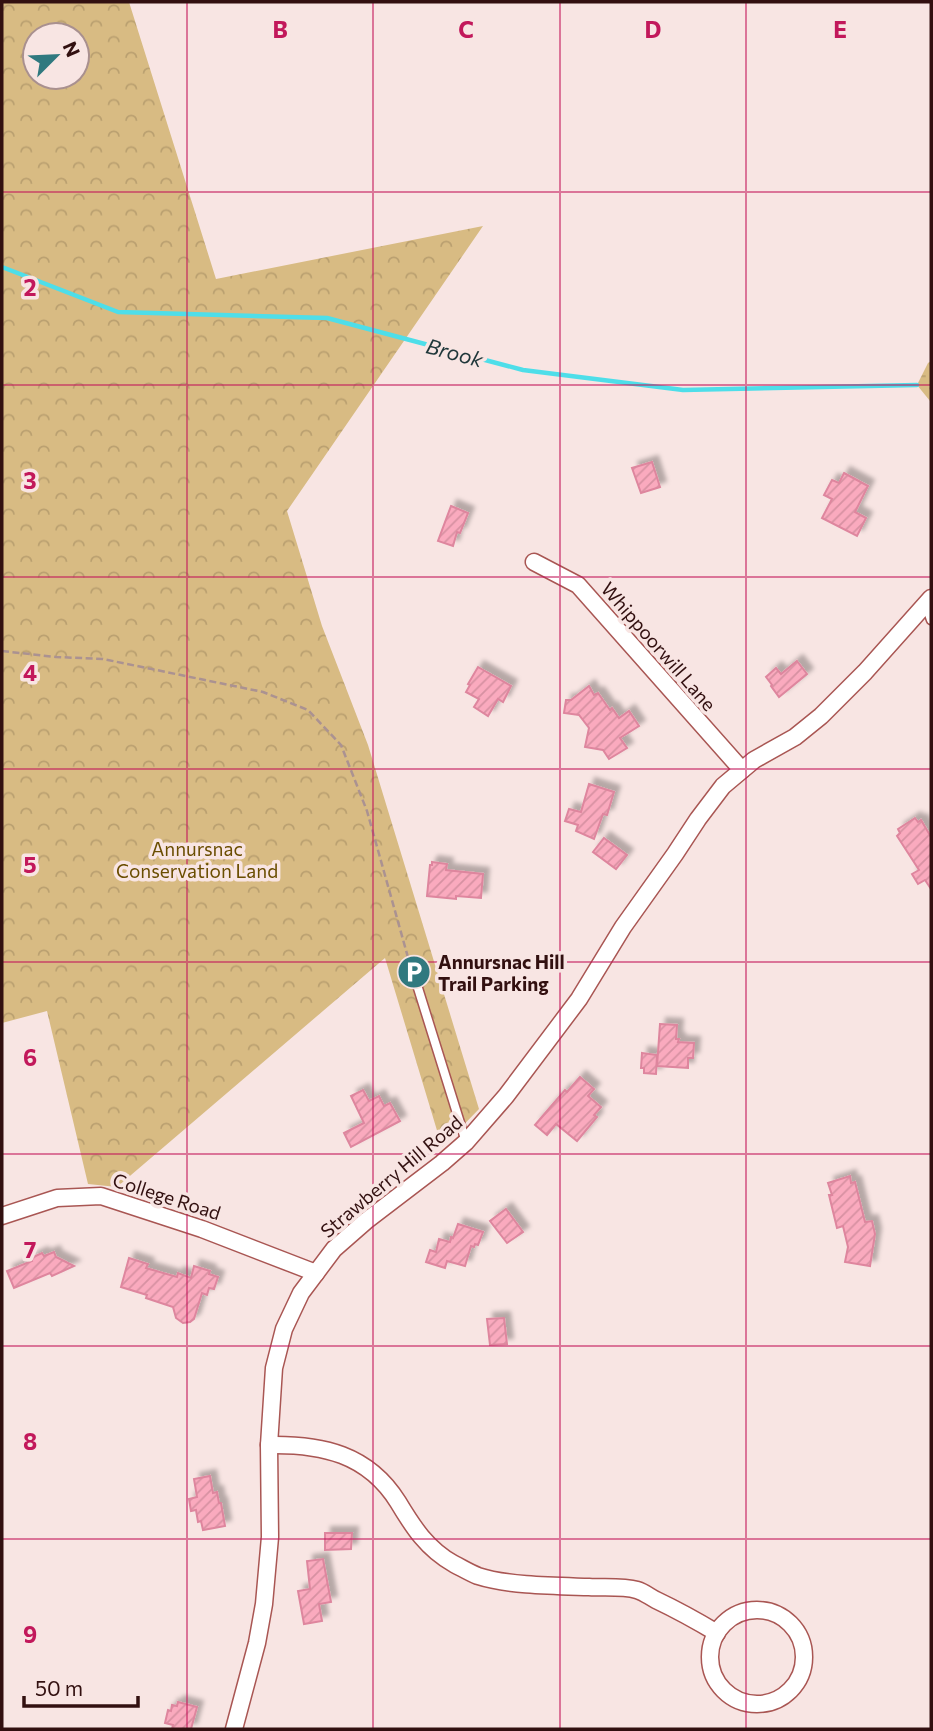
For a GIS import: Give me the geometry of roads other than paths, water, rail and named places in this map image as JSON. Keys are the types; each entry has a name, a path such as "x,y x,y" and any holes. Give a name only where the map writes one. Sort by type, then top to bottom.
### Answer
{"street":[{"name":"Whippoorwill Lane","path":"534,562 578,585 742,770"},
{"name":"Strawberry Hill Road","path":"234,1729 257,1643 264,1604 270,1537 269,1445 274,1368 284,1329 301,1293 334,1249 466,1142 506,1097 579,999 623,926 723,786 754,760 795,737 821,716 931,599"},
{"name":"College Road","path":"2,1216 57,1198 101,1196 202,1229 316,1273"},
{"path":"269,1445 298,1444 323,1448 362,1464 396,1499 411,1525 426,1543 451,1562 478,1576 516,1583 637,1590 717,1633"},
{"path":"761,1610 778,1615 792,1625 801,1640 804,1656 798,1681 787,1694 772,1702 746,1703 730,1695 718,1683 711,1666 711,1649 717,1633 729,1620 744,1612 761,1610"}],"lane":[{"path":"931,599 931,620"},
{"path":"413,972 466,1142"}],"waterway":[{"name":"Brook","path":"2,267 118,312 327,318 523,370 683,390 917,385"}],"place":[{"name":"Annursnac Hill Trail Parking","path":"414,972"}],"park label":[{"name":"Annursnac Conservation Land","path":"197,859"}]}
